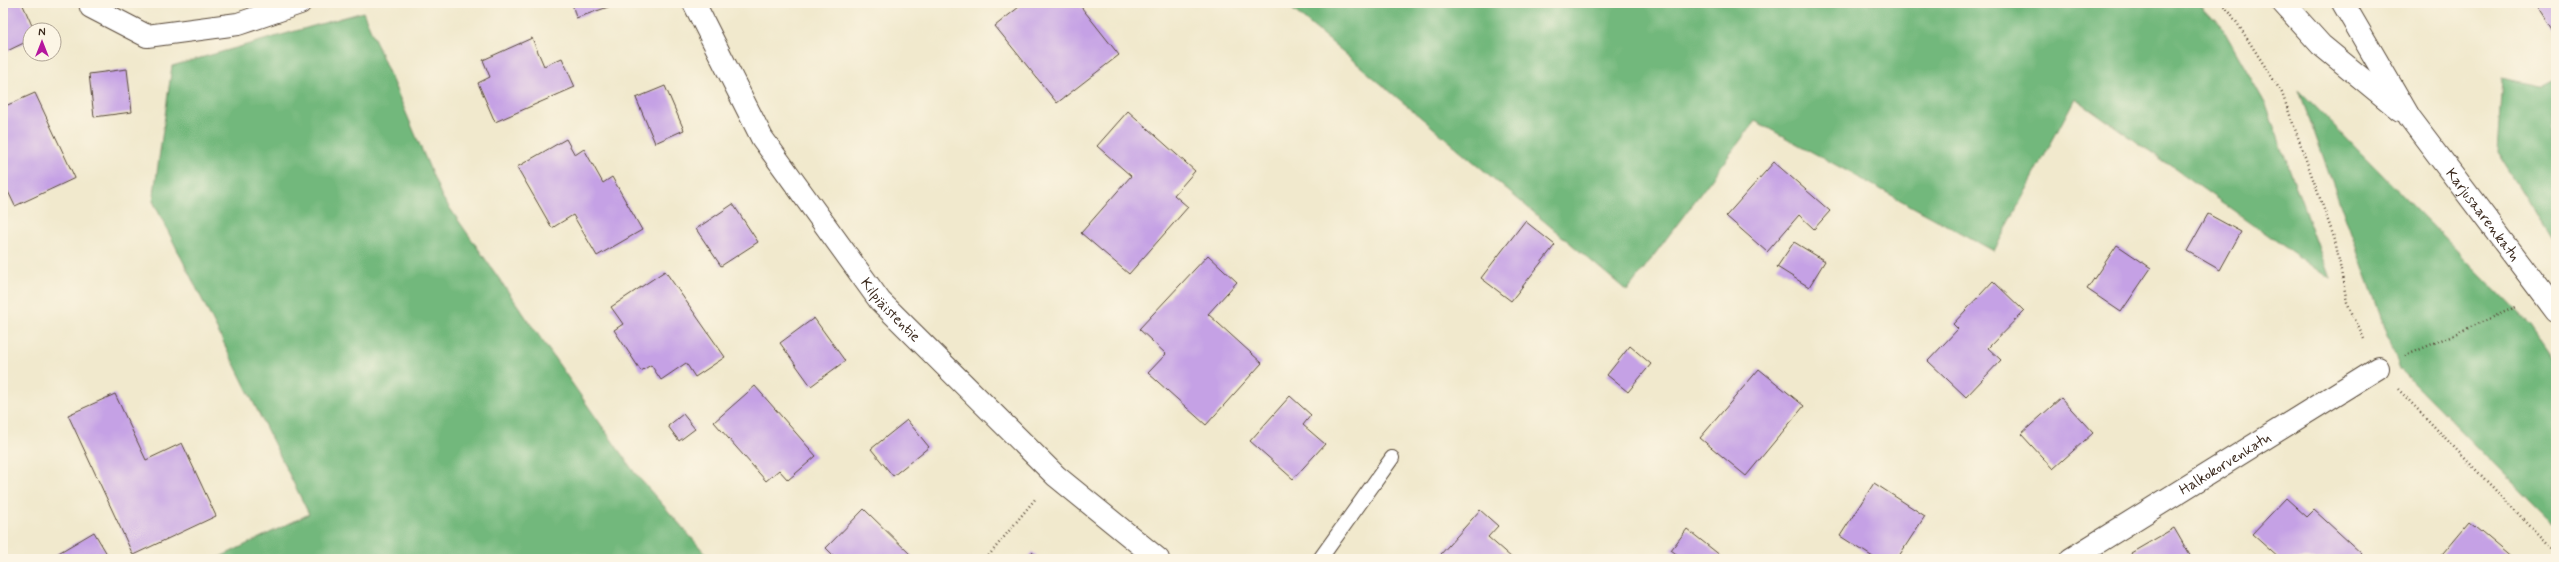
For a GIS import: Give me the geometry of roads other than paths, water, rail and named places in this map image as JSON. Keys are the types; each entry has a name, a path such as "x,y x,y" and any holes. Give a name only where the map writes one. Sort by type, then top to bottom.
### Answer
{"street":[{"path":"90,3 91,7 147,36 238,24 300,3"},
{"name":"Kilpiäistentie","path":"694,3 762,138 880,301 1056,476 1158,559"},
{"name":"Karjusaarenkatu","path":"2283,3 2321,45 2410,118"},
{"name":"Karjusaarenkatu","path":"2343,3 2410,118 2550,303"},
{"name":"Halkokorvenkatu","path":"2071,559 2378,368"}],"lane":[{"path":"1320,559 1392,458"}]}
